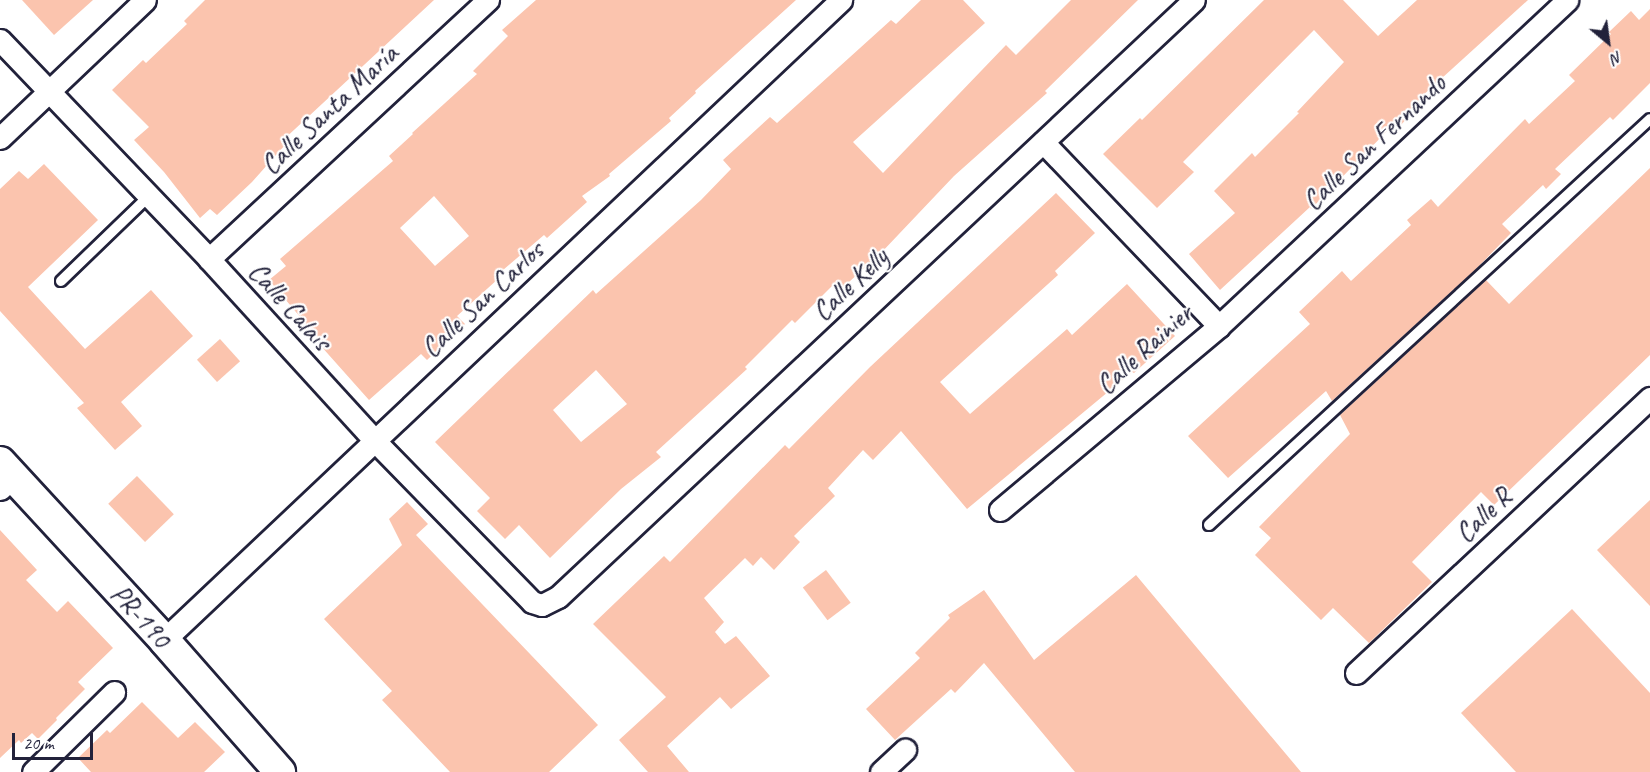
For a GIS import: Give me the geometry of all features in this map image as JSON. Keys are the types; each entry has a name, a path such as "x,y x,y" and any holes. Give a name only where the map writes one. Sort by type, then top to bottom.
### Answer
{"street":[{"path":"0,138 145,0"},
{"name":"Calle Santa María","path":"209,259 488,0"},
{"name":"Calle San Carlos","path":"164,640 841,0"},
{"name":"Calle Kelly","path":"542,605 558,597 1194,0"},
{"name":"Calle San Fernando","path":"1219,326 1567,0"},
{"name":"Calle Calais","path":"0,40 47,92 209,259 374,440 532,603 542,605"},
{"name":"Calle Rainier","path":"1000,510 1219,326 1043,142"},
{"name":"Calle R","path":"1356,673 1650,398"},
{"name":"PR-190","path":"4,476 164,640 280,772"},
{"path":"33,772 114,692"},
{"path":"881,772 905,750"}],"lane":[{"path":"1209,525 1650,119"},
{"path":"61,281 149,196"}],"building":[{"path":"22,0 93,0 54,35"},
{"path":"205,0 434,0 281,142 285,145 252,182 217,215 210,209 200,218 164,172 134,140 149,127 112,90 143,60 146,63 187,24 184,21"},
{"path":"536,0 796,0 695,91 696,93 669,118 671,121 609,174 610,176 582,196 587,202 547,238 544,235 496,276 498,279 457,316 465,324 427,360 421,354 369,400 320,345 322,343 269,280 286,266 280,259 393,161 389,156 477,74 473,71 508,36 502,30","holes":["434,196 469,236 435,266 400,228"]},
{"path":"921,0 963,0 985,23 853,142 883,173 1006,45 1016,55 1071,0 1138,0 1045,91 1047,93 954,176 880,254 839,291 833,285 795,323 792,320 745,367 747,369 656,452 661,457 621,489 550,558 519,525 505,539 477,511 490,498 435,442 593,290 596,294 701,200 731,169 723,160 770,117 777,123 891,20 896,24","holes":["596,370 627,404 581,442 553,410"]},
{"path":"1264,0 1343,0 1378,36 1417,0 1528,0 1420,98 1424,101 1394,132 1390,128 1311,209 1310,207 1220,290 1189,254 1235,213 1214,191 1252,153 1255,157 1299,113 1297,112 1344,62 1314,30 1183,162 1194,172 1157,208 1103,154 1140,118 1142,120"},
{"path":"1650,9 1650,83 1613,120 1610,117 1555,169 1561,174 1546,189 1543,185 1502,224 1511,233 1475,270 1332,401 1326,391 1228,478 1188,436 1310,324 1299,312 1342,271 1351,281 1411,225 1407,220 1431,199 1438,207 1525,119 1529,124 1575,81 1569,75 1631,11 1639,20"},
{"path":"44,164 98,220 28,287 85,349 151,290 193,336 121,402 142,426 115,450 77,408 84,403 0,311 0,189 19,171 28,179"},
{"path":"1650,168 1650,355 1494,505 1481,492 1412,562 1432,582 1369,643 1333,608 1321,620 1255,555 1271,538 1259,527 1350,434 1340,415 1486,280 1509,304"},
{"path":"1056,193 1095,233 1055,271 1058,275 940,382 970,414 1067,329 1072,335 1127,284 1175,336 1134,373 1132,372 967,509 901,431 873,460 863,450 828,488 835,496 794,536 800,542 774,570 761,557 753,566 745,558 704,598 724,622 715,632 725,644 736,636 770,676 731,709 720,697 667,746 689,772 648,772 619,740 666,697 593,624 664,556 670,562 785,445 789,449 870,367"},
{"path":"220,339 240,361 217,382 197,360"},
{"path":"137,476 174,514 145,542 108,504"},
{"path":"1650,500 1650,606 1597,550"},
{"path":"407,502 428,524 416,535 598,725 549,772 450,772 382,700 392,691 324,619 402,545 389,519"},
{"path":"0,530 37,570 26,580 57,612 68,601 113,648 78,682 85,689 38,739 32,733 21,743 19,740 0,758"},
{"path":"826,570 851,603 828,620 803,587"},
{"path":"1136,575 1301,772 1075,772 984,663 955,693 951,689 895,740 866,709 920,658 915,653 950,618 948,615 984,590 1034,660"},
{"path":"1572,609 1650,693 1650,772 1516,772 1461,713"},
{"path":"142,702 178,738 195,722 225,752 204,772 91,772 78,758 107,730 110,733"}]}
